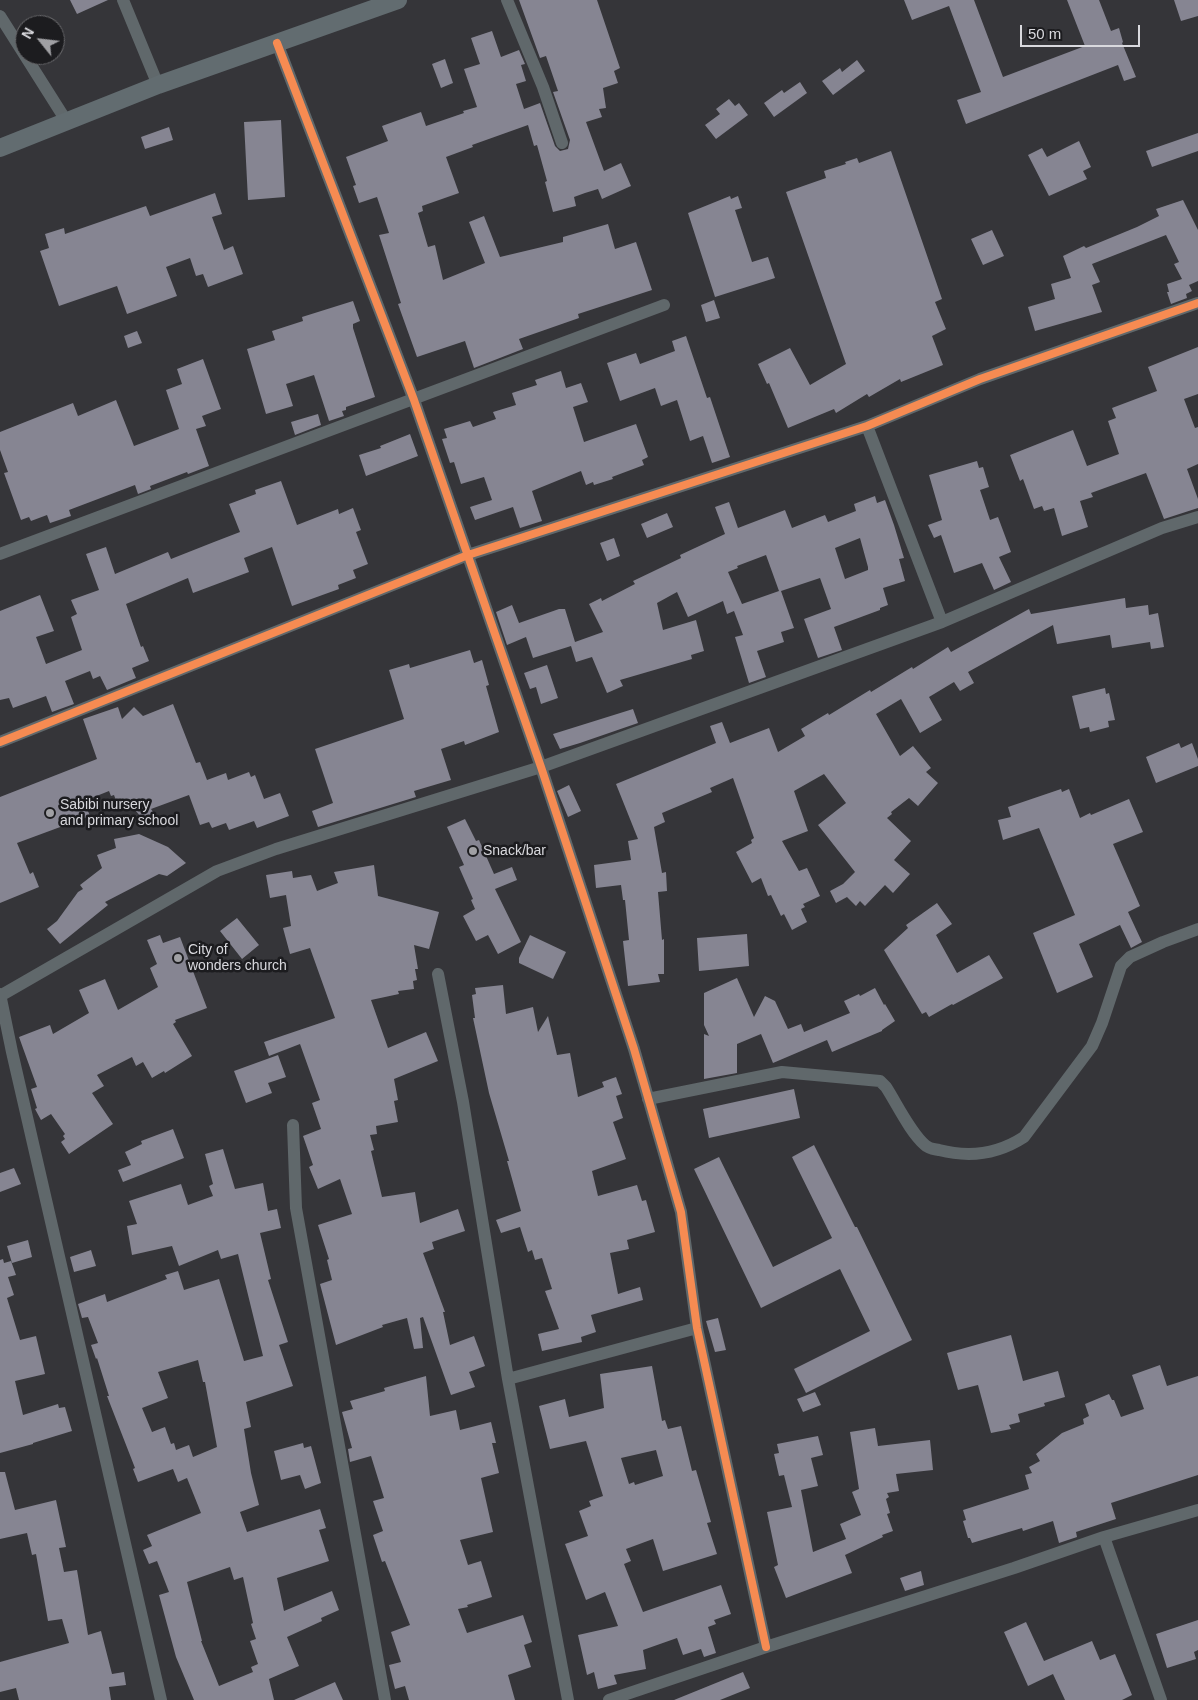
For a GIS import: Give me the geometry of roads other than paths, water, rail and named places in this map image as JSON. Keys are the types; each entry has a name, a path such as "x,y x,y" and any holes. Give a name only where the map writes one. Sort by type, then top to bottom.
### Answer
{"street":[{"path":"124,0 158,85"},
{"path":"0,148 158,85 398,0"},
{"path":"507,0 543,87 562,143"},
{"path":"0,16 67,122"},
{"path":"277,43 414,400 541,767 634,1049 681,1212 697,1328 766,1647"},
{"path":"0,742 468,555 867,426 980,380 1198,303"},
{"path":"0,554 664,306"},
{"path":"867,426 942,622"},
{"path":"161,1700 0,995 217,871 276,849 541,767 942,622 1162,528 1198,517"},
{"path":"648,1099 782,1072 880,1081 886,1087 918,1138 927,1147 953,1154 975,1155 1010,1146 1024,1136 1092,1046 1102,1023 1121,966 1130,957 1198,929"},
{"path":"438,974 463,1102 508,1379 568,1700"},
{"path":"293,1125 296,1208 385,1700"},
{"path":"508,1379 697,1328"},
{"path":"609,1700 1104,1537 1198,1510"},
{"path":"1104,1537 1161,1700"}],"place":[{"name":"Sabibi nursery and primary school","path":"50,813"},
{"name":"Snack/bar","path":"473,851"},
{"name":"City of wonders church","path":"178,958"}]}
